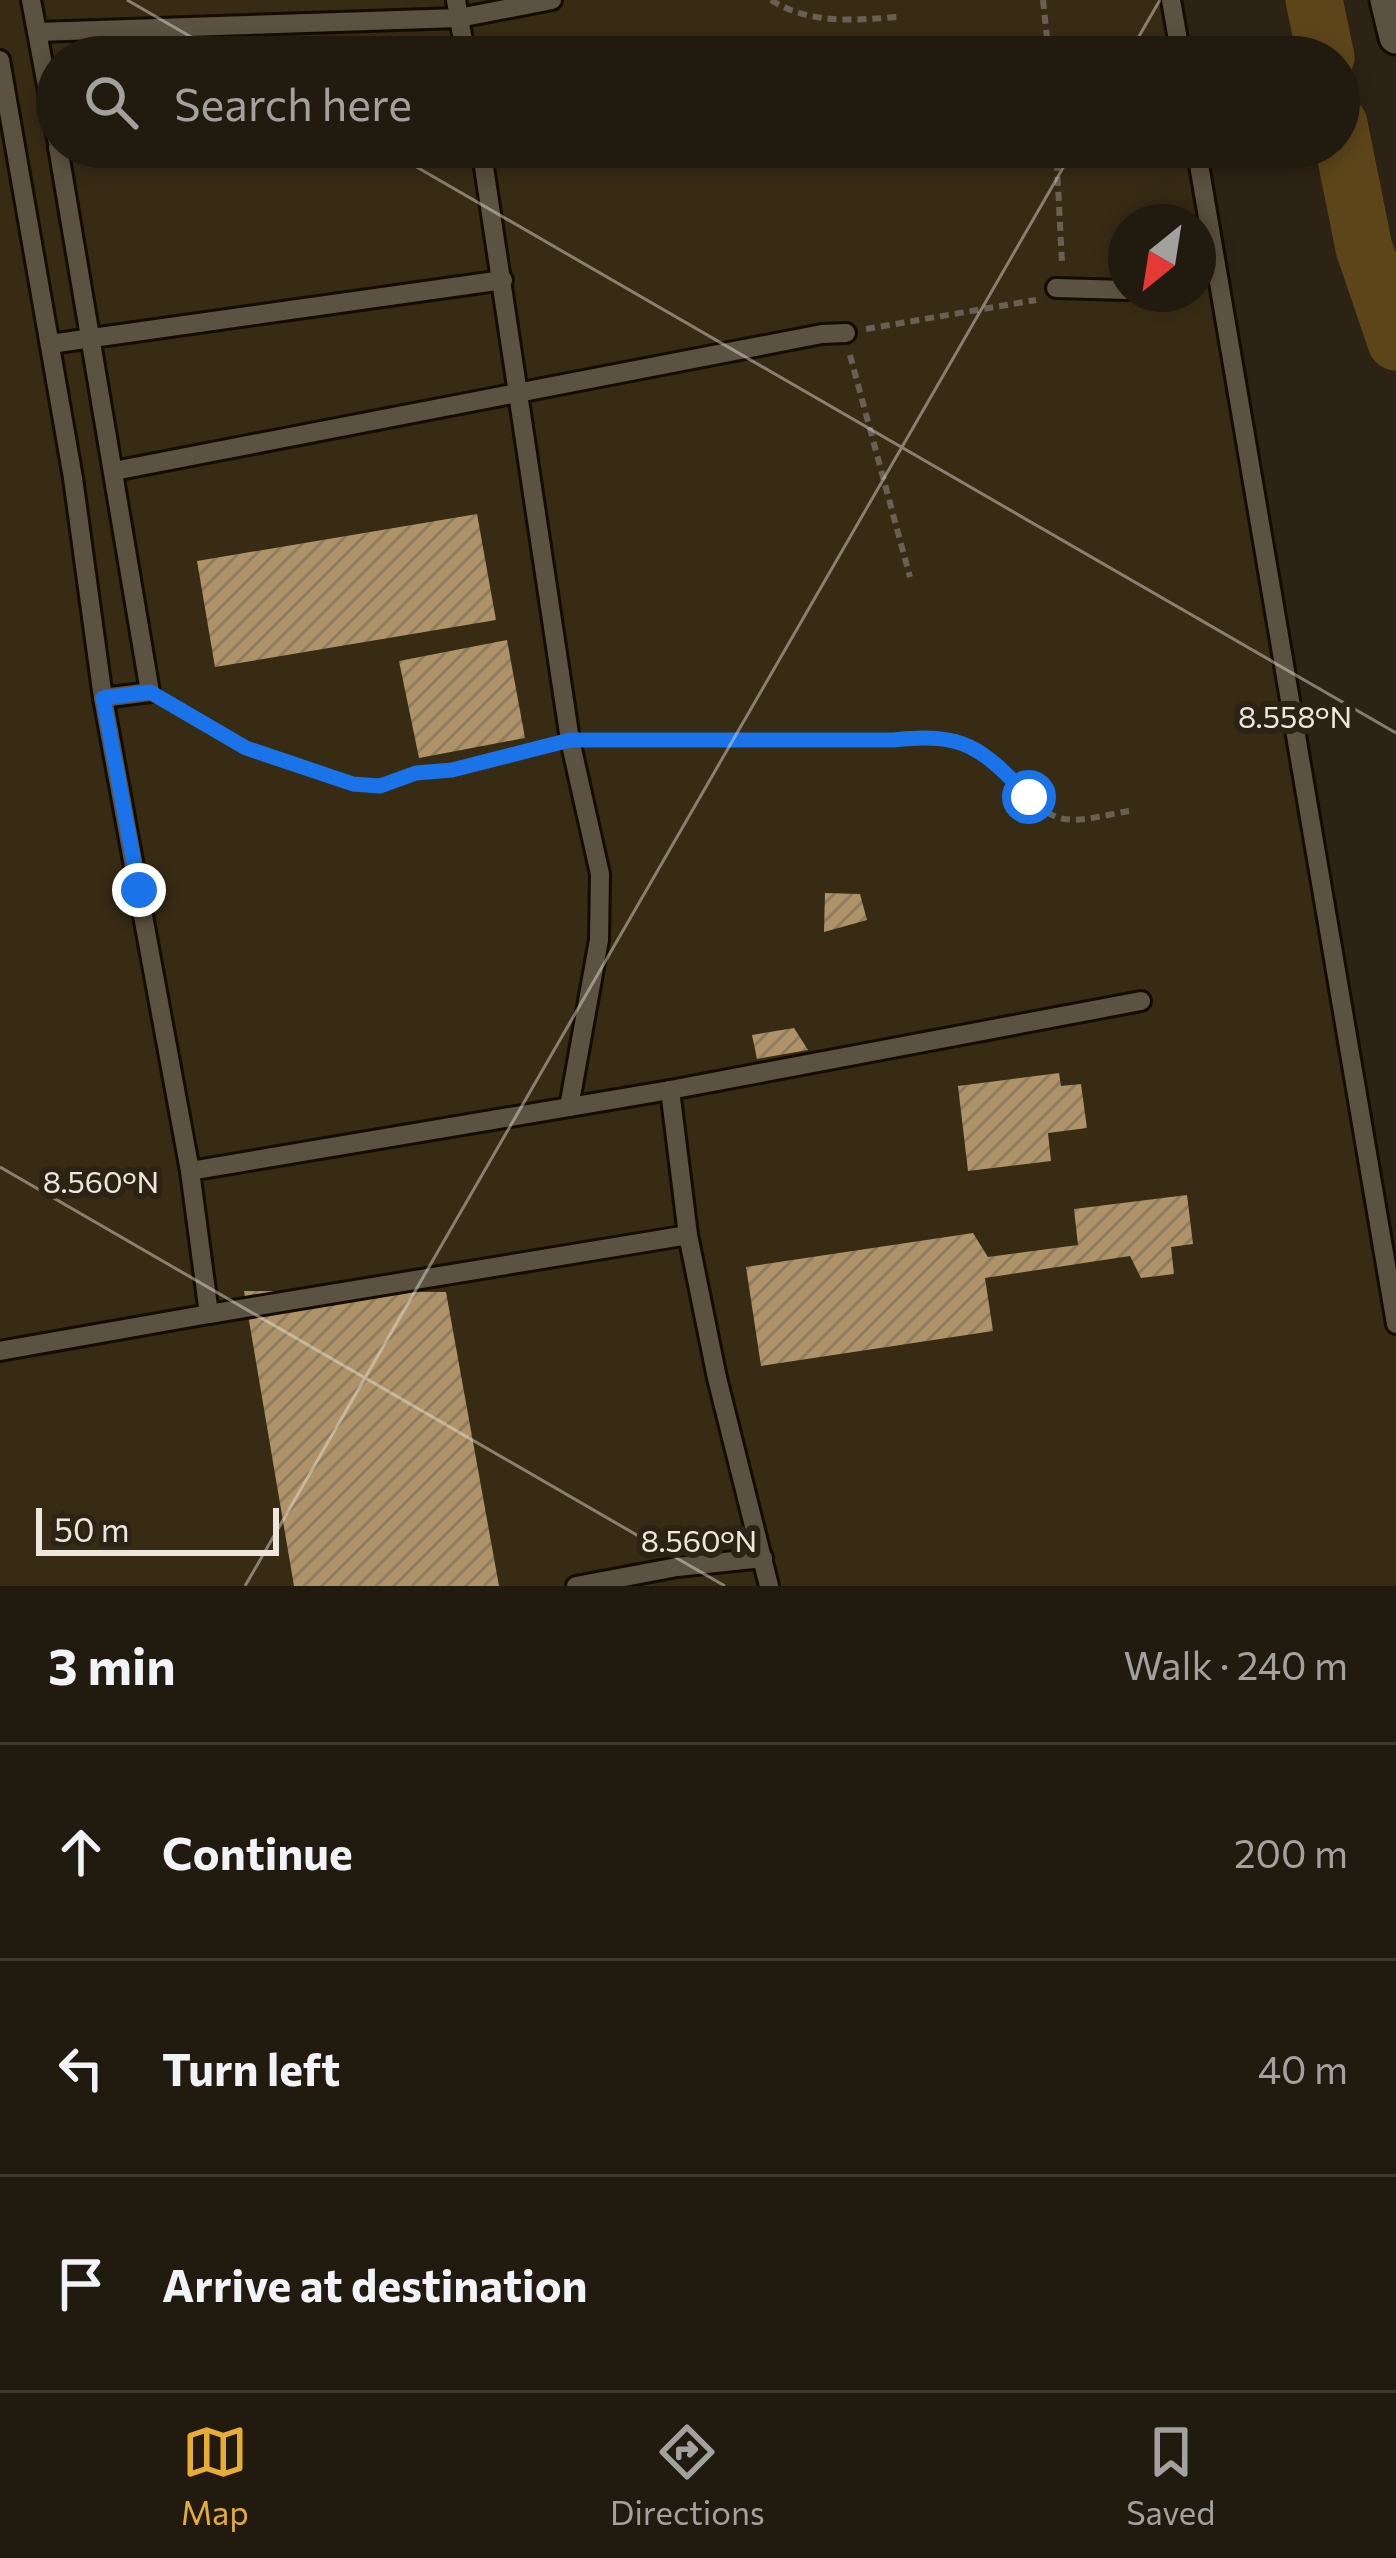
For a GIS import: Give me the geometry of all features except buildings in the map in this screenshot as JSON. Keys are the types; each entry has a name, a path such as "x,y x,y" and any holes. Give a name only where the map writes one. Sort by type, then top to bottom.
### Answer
{"street":[{"path":"1387,0 1396,37"}],"lane":[{"path":"32,0 39,36"},
{"path":"38,32 552,0"},
{"path":"1171,0 1177,36"},
{"path":"0,60 50,344 103,698 190,1171 209,1314"},
{"path":"62,168 150,692 103,698"},
{"path":"484,168 570,740 600,874 598,940 569,1107"},
{"path":"1200,168 1396,1324"},
{"path":"50,344 503,280"},
{"path":"1056,288 1108,289"},
{"path":"1216,292 1221,292"},
{"path":"114,471 846,333"},
{"path":"190,1171 670,1090 1141,1001"},
{"path":"670,1090 688,1234 717,1378 769,1586"},
{"path":"0,1351 688,1234"},
{"path":"576,1586 763,1558"}],"path":[{"path":"771,0 794,14 834,21 898,17"},
{"path":"1043,0 1047,36"},
{"path":"910,577 846,333 1039,300 1056,288 1063,271 1057,168"},
{"path":"150,692 246,748 353,784 380,786 416,773 452,770 570,740 894,740 935,735 965,742 995,763 1047,814 1068,820 1129,811"}],"shaded area":[{"path":"0,0 1176,0 1182,36 36,36 36,168 1203,168 1209,204 1108,204 1108,312 1216,312 1216,244 1396,1337 1396,1586 0,1586"}],"waterway":[{"path":"1314,0 1322,36"},
{"path":"1348,168 1364,248 1396,342"}],"route":[{"path":"139,890 103,698 150,692 246,748 353,784 380,786 416,773 452,770 570,740 894,740 935,735 965,742 995,763 1029,797"}]}
